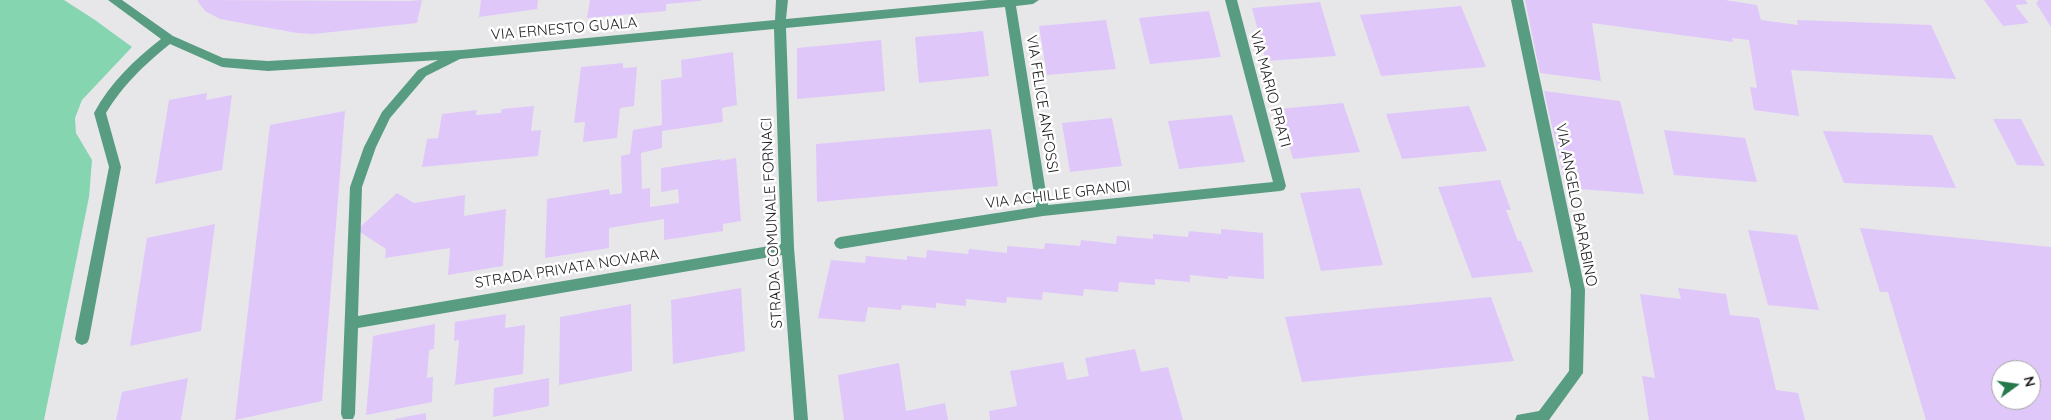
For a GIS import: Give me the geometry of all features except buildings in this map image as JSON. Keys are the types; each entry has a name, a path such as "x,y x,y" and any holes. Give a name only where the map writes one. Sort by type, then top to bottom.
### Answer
{"street":[{"name":"VIA ERNESTO GUALA","path":"114,0 169,39 222,62 268,66 462,54 1033,0"},
{"name":"STRADA COMUNALE FORNACI","path":"782,0 779,40 788,248 801,420"},
{"name":"VIA MARIO PRATI","path":"1231,0 1280,186"},
{"name":"VIA ANGELO BARABINO","path":"1517,0 1578,290 1576,373 1543,417 1522,420"},
{"name":"VIA FELICE ANFOSSI","path":"1009,1 1043,211"},
{"path":"82,339 115,167 100,113 117,86 146,57 169,39"},
{"path":"348,414 356,187 370,147 386,115 422,73 462,54"},
{"name":"VIA ACHILLE GRANDI","path":"840,243 1043,211 1280,186"},
{"name":"STRADA PRIVATA NOVARA","path":"351,323 788,248"}],"green space":[{"path":"0,0 64,0 132,47 82,100 75,118 76,133 92,160 89,197 44,420 0,420"}]}
